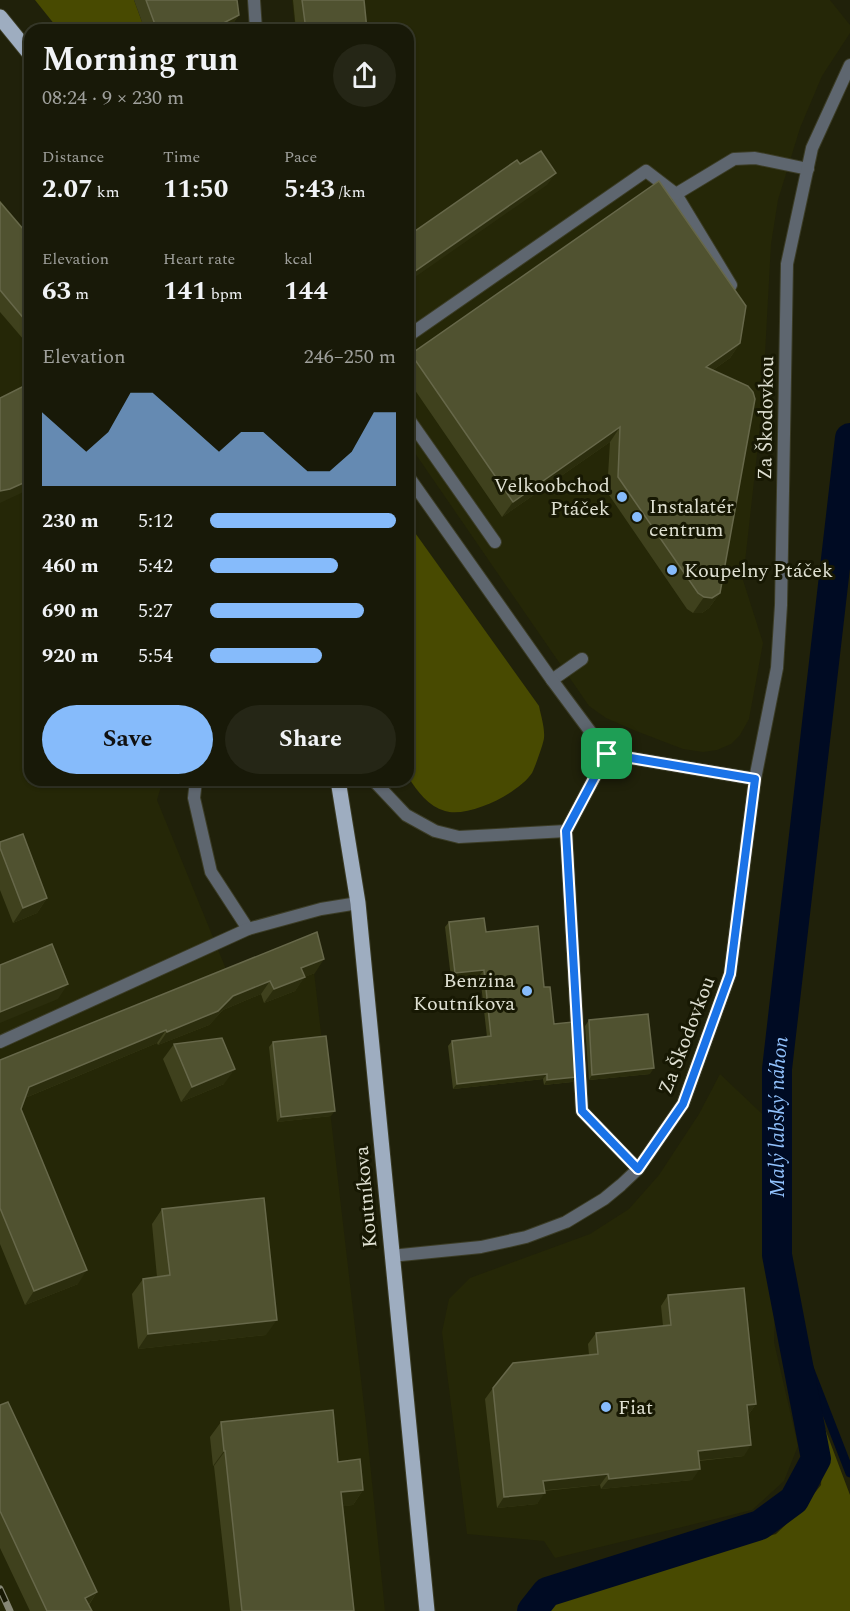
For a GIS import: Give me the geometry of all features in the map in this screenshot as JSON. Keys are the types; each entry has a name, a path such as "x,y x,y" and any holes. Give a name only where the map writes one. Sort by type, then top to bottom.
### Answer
{"main road":[{"path":"0,17 24,47"},
{"name":"Koutníkova","path":"339,786 358,903 427,1611"}],"street":[{"path":"254,0 256,24"},
{"name":"Za Škodovkou","path":"391,1256 482,1247 547,1231 585,1212 604,1199 638,1169 683,1104 730,974 755,779 777,668 780,626 787,264 812,148 850,65"},
{"path":"676,194 734,159 755,158 808,169"},
{"path":"414,332 646,171 676,194 739,299"},
{"path":"414,427 495,542"},
{"path":"414,484 607,754 755,779"},
{"path":"552,680 582,659"},
{"path":"607,754 566,831 582,1111 638,1169"},
{"path":"195,786 194,798 211,872 248,929"},
{"path":"379,786 406,815 435,831 459,837 566,831"},
{"path":"0,1042 248,929 321,909 358,903"}],"shaded area":[{"path":"35,0 134,0 143,24 54,24"},
{"path":"292,0 830,0 850,25 850,33 822,76 800,128 778,200 771,244 762,409 743,580 763,643 749,719 740,735 731,744 717,750 703,752 683,749 606,718 589,706 414,452 414,24 294,24"},
{"path":"0,200 24,229 24,786 161,786 157,800 228,974 314,972 366,1423 385,1611 0,1611"},
{"path":"414,531 539,706 544,734 533,771 526,781 493,802 467,811 445,811 433,806 414,785"},
{"path":"720,1074 777,1128 780,1162 774,1342 798,1446 784,1481 752,1510 555,1558 544,1541 467,1534 442,1332 449,1299 470,1278 590,1234 629,1209 659,1175 699,1114"},
{"path":"824,1426 850,1495 850,1611 544,1611 566,1594 776,1534 802,1509 821,1485"}],"building":[{"path":"146,0 237,0 239,15 222,24 155,24"},
{"path":"302,0 364,0 366,24 305,24"},
{"path":"541,151 556,173 414,272 414,232 517,160 520,164"},
{"path":"659,181 746,306 740,343 706,367 748,386 755,399 720,593 712,598 698,593 618,477 620,427 513,502 414,358 414,352"},
{"path":"0,202 24,230 24,319 0,290"},
{"path":"24,386 24,483 0,491 0,398"},
{"path":"23,834 47,898 23,908 0,848 0,842"},
{"path":"484,918 486,932 538,926 544,987 550,987 554,1024 573,1022 576,1077 547,1080 547,1074 457,1084 452,1041 491,1036 484,970 455,973 449,922"},
{"path":"317,932 324,959 301,968 305,977 274,989 270,981 233,996 218,1011 29,1087 21,1109 87,1270 34,1291 0,1208 0,1060"},
{"path":"52,944 68,984 0,1012 0,965"},
{"path":"648,1014 654,1068 592,1075 589,1020"},
{"path":"326,1036 335,1111 281,1117 273,1042"},
{"path":"222,1038 235,1069 192,1087 174,1044"},
{"path":"264,1198 277,1320 148,1334 143,1279 170,1275 162,1209"},
{"name":"Fiat","path":"744,1288 756,1404 747,1405 751,1445 698,1451 700,1469 609,1479 608,1474 543,1481 545,1493 504,1497 493,1388 513,1363 598,1354 596,1333 671,1325 668,1295"},
{"path":"8,1402 97,1592 85,1598 92,1611 47,1611 0,1511 0,1405"},
{"path":"333,1410 338,1462 360,1459 363,1490 341,1492 354,1611 242,1611 221,1422"}],"waterway":[{"name":"Malý labský náhon","path":"532,1611 547,1592 760,1525 794,1500 816,1459 777,1255 777,1069 850,438"},
{"path":"787,1311 850,1473"}],"railway":[{"path":"0,1589 10,1611"}],"place":[{"name":"Velkoobchod Ptáček","path":"622,497"},
{"name":"Instalatér centrum","path":"637,517"},
{"name":"Koupelny Ptáček","path":"672,570"},
{"name":"Benzina Koutníkova","path":"527,991"},
{"name":"Fiat","path":"606,1407"}],"route":[{"path":"607,754 755,779 730,974 683,1104 638,1169 582,1111 566,831 607,754"}]}
